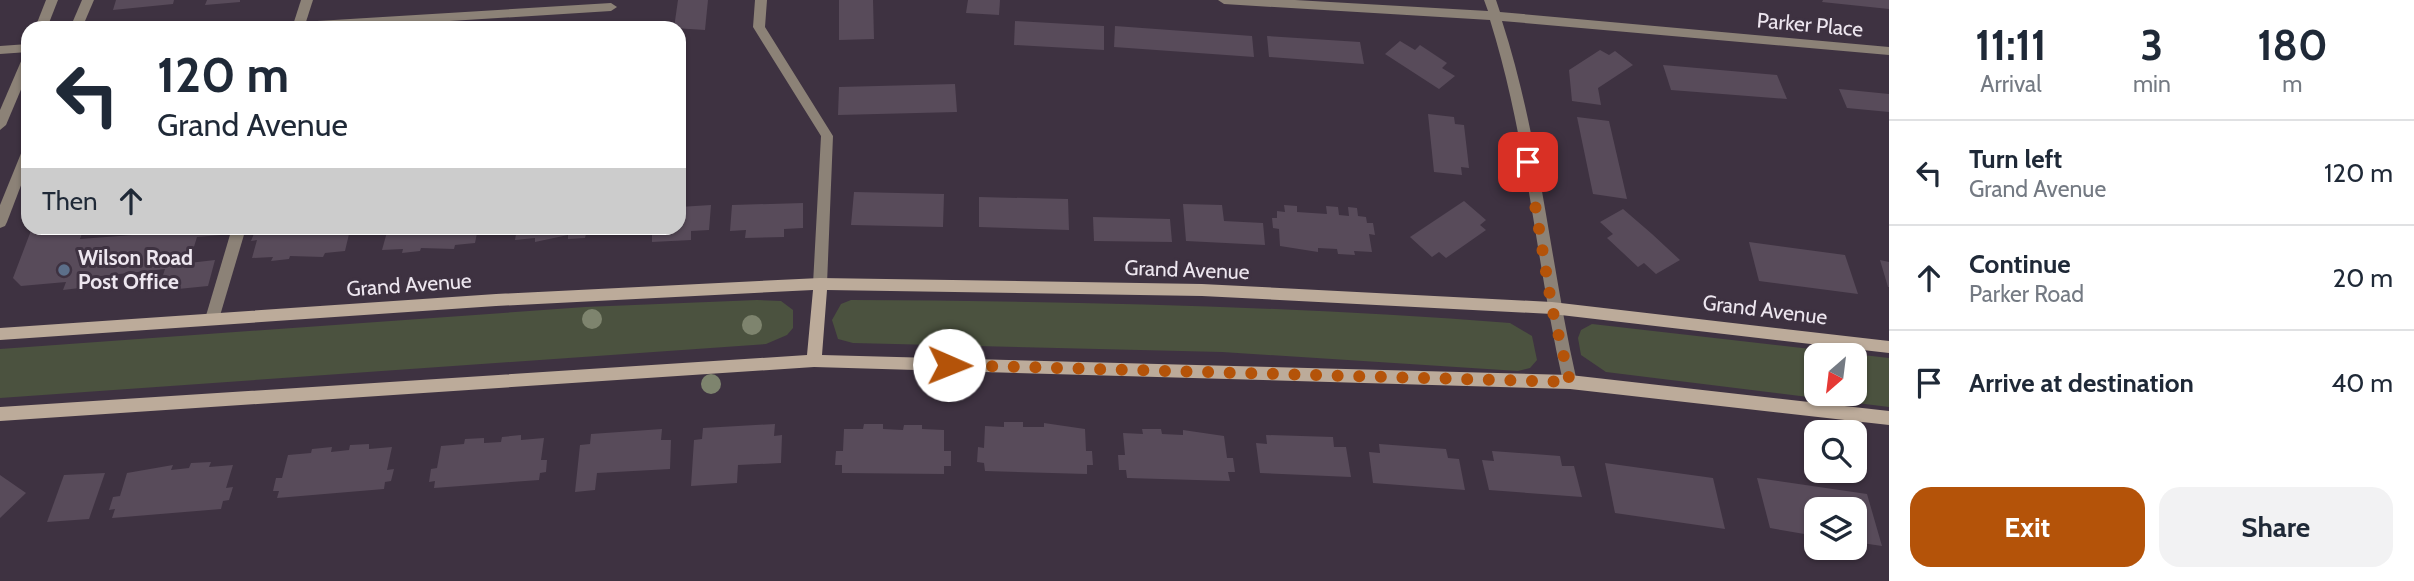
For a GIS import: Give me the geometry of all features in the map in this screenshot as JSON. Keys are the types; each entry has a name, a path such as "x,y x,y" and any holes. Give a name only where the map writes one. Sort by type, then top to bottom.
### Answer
{"street":[{"path":"44,21 52,0"},
{"path":"79,21 88,0"},
{"path":"301,21 307,0"},
{"path":"761,0 758,27 827,136 814,361"},
{"name":"Parker Place","path":"1224,0 1496,16 1889,51"},
{"path":"1490,0 1524,138 1552,308 1570,382"},
{"path":"388,21 611,6"},
{"path":"0,50 21,48"},
{"path":"0,125 21,76"},
{"path":"0,222 21,169"},
{"path":"212,318 237,235"},
{"name":"Grand Avenue","path":"0,334 495,300 820,284 1202,290 1552,308 1889,347"},
{"path":"0,414 814,361 1570,382 1889,418"}],"green space":[{"path":"851,300 1181,306 1345,312 1510,323 1532,336 1537,360 1530,368 1518,371 1222,352 853,343 838,339 832,320 841,304"},
{"path":"781,301 793,310 793,328 787,335 766,344 0,398 0,349 585,307"},
{"path":"1592,324 1804,348 1804,396 1606,372 1581,355 1578,338 1581,330"},
{"path":"1867,355 1889,358 1889,407 1867,404"}],"building":[{"path":"116,0 174,0 173,4 113,10"},
{"path":"207,0 240,0 240,2 205,5"},
{"path":"678,0 708,0 705,30 686,29 686,21 675,21"},
{"path":"839,0 873,0 874,39 839,40"},
{"path":"968,0 1000,0 999,15 966,13"},
{"path":"1889,0 1889,9 1822,2"},
{"path":"1015,21 1104,26 1104,50 1014,45"},
{"path":"1115,26 1252,36 1254,57 1114,47"},
{"path":"1267,36 1360,42 1364,64 1269,57"},
{"path":"1400,41 1415,50 1420,45 1447,63 1442,68 1455,76 1439,89 1385,54"},
{"path":"1600,50 1609,55 1615,51 1633,65 1598,88 1601,105 1572,101 1569,70"},
{"path":"1663,65 1777,75 1787,99 1671,90"},
{"path":"955,84 957,112 838,115 839,87"},
{"path":"1839,89 1889,94 1889,112 1847,108"},
{"path":"1428,114 1454,117 1455,124 1464,125 1469,168 1461,167 1462,175 1434,172"},
{"path":"1577,117 1609,121 1627,199 1593,194"},
{"path":"854,192 944,194 943,227 851,225"},
{"path":"979,197 1068,199 1069,230 979,227"},
{"path":"1464,201 1486,220 1480,225 1486,230 1446,258 1439,252 1432,257 1410,237"},
{"path":"803,203 803,228 784,229 784,237 745,238 746,230 730,231 732,205"},
{"path":"1183,204 1222,205 1224,221 1263,223 1265,245 1186,241"},
{"path":"711,205 709,230 691,231 691,240 652,242 652,235 686,235 686,207"},
{"path":"1284,205 1297,206 1297,212 1327,214 1326,206 1338,207 1339,215 1349,216 1348,207 1357,208 1358,216 1366,217 1367,223 1373,223 1375,235 1369,234 1372,252 1338,254 1337,249 1318,248 1318,252 1280,246 1279,229 1273,228 1272,218 1277,218 1277,211 1285,212"},
{"path":"1623,209 1680,260 1656,274 1644,263 1638,267 1607,238 1613,234 1600,222"},
{"path":"1093,217 1170,219 1172,242 1094,241"},
{"path":"29,235 81,235 80,239 132,235 221,235 197,237 189,263 215,260 208,286 158,291 165,269 92,277 88,287 63,290 66,282 21,286 13,278"},
{"path":"253,235 349,235 345,251 325,253 323,257 290,256 289,259 271,261 273,257 252,258 257,240 251,241"},
{"path":"386,235 477,235 475,243 455,245 454,249 421,248 420,251 402,253 403,249 382,250"},
{"path":"516,235 568,235 535,242 535,238 515,240"},
{"path":"568,235 586,235 585,238 568,239"},
{"path":"1749,242 1845,255 1858,294 1759,281"},
{"path":"1880,260 1889,262 1889,287 1888,287"},
{"path":"1004,422 1023,422 1023,427 1044,427 1044,423 1085,429 1086,451 1092,451 1093,465 1087,465 1087,474 985,471 984,463 977,462 978,447 984,448 985,426 1004,427"},
{"path":"775,424 774,436 782,435 781,463 738,465 737,483 691,486 694,440 702,439 703,428"},
{"path":"864,424 883,424 883,429 903,430 904,425 922,425 922,429 944,430 944,451 951,451 951,466 944,466 944,474 842,473 842,465 835,465 836,451 843,451 844,429 863,429"},
{"path":"662,429 661,440 671,440 670,469 597,473 595,490 575,492 580,445 590,444 591,434"},
{"path":"1142,429 1161,429 1162,434 1183,435 1183,430 1224,436 1227,458 1233,458 1235,472 1228,472 1230,481 1127,478 1126,470 1119,470 1118,455 1125,455 1123,433 1143,434"},
{"path":"521,435 521,440 544,438 541,460 547,460 546,472 540,473 539,480 434,488 435,481 429,482 431,469 437,468 441,446 464,444 465,439 484,438 484,443 501,442 502,437"},
{"path":"1266,435 1333,437 1334,447 1346,447 1351,477 1260,473 1256,443 1267,444"},
{"path":"369,444 369,449 392,447 387,470 394,469 391,481 385,482 384,489 277,498 279,491 273,491 276,478 282,478 288,455 311,453 312,449 332,447 331,452 349,450 350,445"},
{"path":"1379,444 1446,449 1448,458 1459,459 1465,490 1373,483 1369,452 1380,453"},
{"path":"1492,451 1560,456 1562,466 1574,466 1582,497 1489,490 1482,460 1494,461"},
{"path":"211,462 209,467 233,465 226,488 233,487 229,500 223,501 221,509 112,518 115,509 109,510 113,497 120,496 127,473 173,465 171,470 189,468 191,463"},
{"path":"1605,463 1713,478 1725,529 1615,513"},
{"path":"105,473 89,519 47,522 64,475"},
{"path":"0,475 26,493 0,518"},
{"path":"1757,478 1867,494 1882,546 1867,544 1867,497 1804,497 1804,534 1770,528"}],"place":[{"name":"Wilson Road Post Office","path":"64,270"}],"route":[{"path":"949,365 1570,382 1552,308 1528,162"}]}
